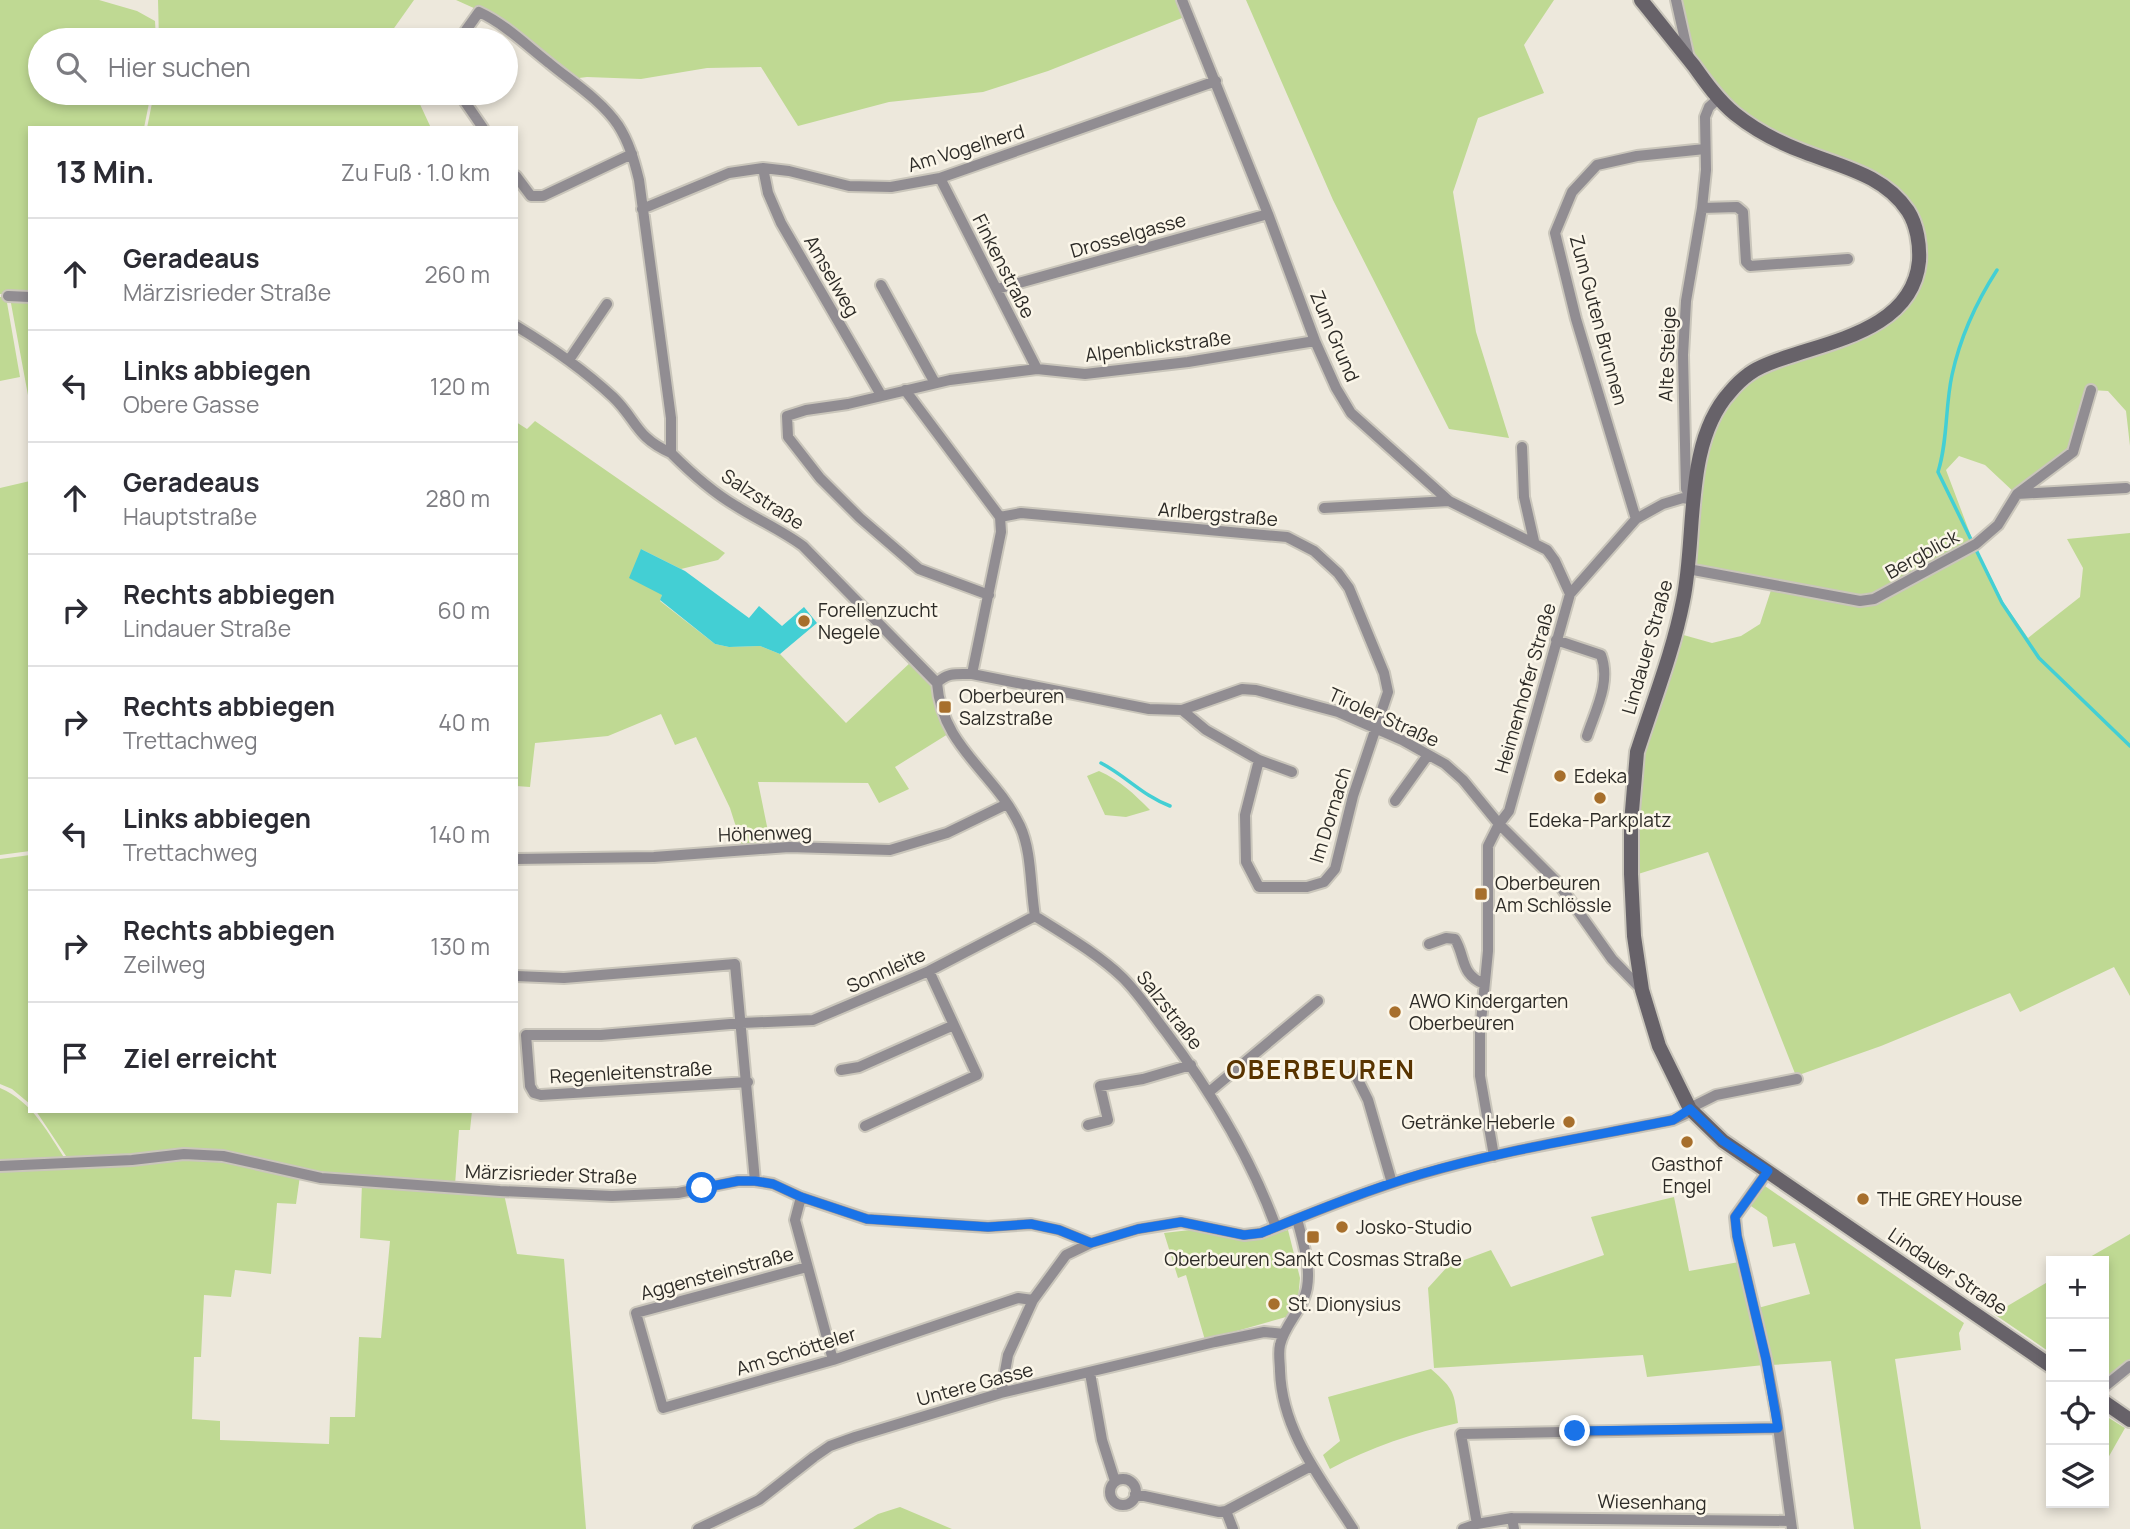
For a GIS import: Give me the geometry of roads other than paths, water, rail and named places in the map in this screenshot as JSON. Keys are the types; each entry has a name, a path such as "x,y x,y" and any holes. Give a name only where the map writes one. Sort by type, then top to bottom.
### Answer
{"main road":[{"name":"Lindauer Straße","path":"1641,0 1734,114 1768,136 1881,183 1897,197 1909,213 1917,233 1920,252 1912,289 1885,319 1863,331 1750,373 1729,393 1715,412 1703,441 1688,569 1676,631 1637,752 1634,772 1631,822 1633,936 1642,990 1659,1046 1690,1109 1723,1141 2046,1363"},
{"path":"2109,1405 2130,1420"}],"street":[{"name":"Zum Grund","path":"1182,0 1268,214 1315,341 1336,388 1351,413 1449,501 1548,550 1570,594"},
{"path":"1676,0 1690,61"},
{"path":"467,28 478,12 504,28"},
{"path":"518,37 601,106 616,123 632,154 639,180 671,418 671,453"},
{"name":"Am Vogelherd","path":"642,209 729,173 763,169 789,171 849,186 891,187 940,178 1216,81"},
{"name":"Alte Steige","path":"1694,500 1686,489 1683,355 1686,301 1702,208 1705,117 1709,107 1719,98"},
{"path":"467,105 482,126"},
{"name":"Zum Guten Brunnen","path":"1636,519 1576,320 1555,233 1572,192 1597,165 1637,156 1705,149"},
{"path":"518,179 531,196 542,196 632,154"},
{"name":"Amselweg","path":"763,169 768,193 781,223 881,395"},
{"name":"Finkenstraße","path":"940,178 1037,369"},
{"path":"1702,208 1737,207 1743,212 1746,262 1750,267 1848,259"},
{"name":"Drosselgasse","path":"998,289 1268,214"},
{"path":"881,285 935,383"},
{"path":"8,296 28,297"},
{"path":"569,360 607,304"},
{"name":"Salzstraße","path":"518,327 569,360 615,399 637,430 654,446 671,453 734,505 781,530 803,546 937,683"},
{"name":"Alpenblickstraße","path":"989,595 919,569 860,519 820,478 788,437 787,416 935,383 1037,369 1085,374 1188,362 1315,341"},
{"path":"905,390 1000,517 1001,532 972,674"},
{"name":"Bergblick","path":"1688,569 1860,601 1882,596 1974,545 1998,525 2017,495 2073,452 2091,390"},
{"path":"1522,447 1524,497 1534,541"},
{"path":"2017,495 2126,488"},
{"name":"Heimenhofer Straße","path":"1494,1156 1480,1076 1480,1031 1488,951 1488,846 1508,811 1570,594 1636,519 1683,498 1694,500"},
{"path":"1324,508 1449,501"},
{"name":"Arlbergstraße","path":"1000,517 1021,513 1287,537 1314,551 1338,573 1349,588 1384,673 1388,692 1376,729"},
{"path":"1556,640 1601,655 1605,666 1603,686 1587,736"},
{"name":"Tiroler Straße","path":"937,683 943,676 972,674 1149,709 1182,710 1242,689 1256,690 1338,712 1402,740 1445,764 1463,780 1499,824 1558,883 1612,959 1642,990"},
{"path":"937,683 940,711 948,728 1007,804 1021,827 1028,856 1035,916"},
{"path":"1182,710 1206,730 1259,760 1292,772"},
{"name":"Im Dornach","path":"1259,760 1245,815 1246,862 1259,887 1307,887 1324,882 1335,869 1353,796 1376,729"},
{"path":"1395,801 1428,755"},
{"name":"Höhenweg","path":"518,859 654,857 789,848 890,850 947,833 1007,804"},
{"name":"Salzstraße","path":"1035,916 1122,977 1191,1065 1248,1160 1276,1227"},
{"name":"Sonnleite","path":"742,1023 813,1020 929,971 1035,916"},
{"path":"1429,944 1446,938 1455,939 1466,972 1484,984"},
{"path":"518,976 564,978 736,964 755,1181"},
{"path":"865,1126 977,1075 929,971"},
{"path":"1209,1092 1318,1002"},
{"name":"Regenleitenstraße","path":"742,1023 601,1035 521,1035 530,1086 534,1093 748,1082"},
{"path":"841,1070 859,1067 954,1025"},
{"path":"1088,1125 1108,1120 1100,1086 1156,1076 1191,1065"},
{"path":"1355,1074 1368,1100 1392,1183"},
{"path":"1001,1393 1008,1355 1033,1300 1066,1255 1091,1243 1138,1229 1181,1222 1244,1235 1261,1233 1392,1183 1494,1156 1673,1120 1716,1095 1797,1079"},
{"name":"Märzisrieder Straße","path":"0,1166 119,1161 184,1154 223,1156 320,1178 612,1196 678,1193 738,1181 755,1181 773,1184 801,1197 867,1219 988,1227 1031,1224 1059,1230 1091,1243"},
{"path":"1768,1171 1735,1217 1766,1359 1792,1525"},
{"path":"801,1197 795,1220 833,1360"},
{"path":"1297,1219 1309,1276 1305,1296 1280,1347 1281,1388 1287,1414 1311,1466 1353,1529"},
{"name":"Aggensteinstraße","path":"636,1313 807,1267"},
{"name":"Am Schötteler","path":"636,1313 663,1408 833,1360 1018,1298 1033,1300"},
{"name":"Untere Gasse","path":"698,1529 760,1500 830,1446 855,1437 1001,1393 1264,1332 1284,1335"},
{"path":"2109,1383 2130,1366"},
{"path":"1090,1373 1102,1440 1115,1482 1110,1493 1117,1503 1129,1503 1135,1494"},
{"path":"1477,1524 1461,1434 1778,1428"},
{"path":"1135,1494 1219,1512 1226,1511 1311,1466"},
{"path":"1115,1482 1123,1479 1131,1482 1135,1494"},
{"path":"1226,1511 1233,1529"},
{"name":"Wiesenhang","path":"1463,1529 1477,1524 1792,1525"}],"water":[{"path":"641,549 685,571 749,618 759,606 782,626 804,607 817,623 780,654 760,646 729,647 715,644 660,600 662,595 629,578"}],"waterway":[{"path":"1997,270 1970,320 1955,361 1938,472 2002,603 2039,658 2130,746"},
{"path":"1101,763 1151,797 1170,806"}],"place":[{"name":"Forellenzucht Negele","path":"804,621"},
{"name":"Oberbeuren Salzstraße","path":"945,707"},
{"name":"Edeka","path":"1560,776"},
{"name":"Edeka-Parkplatz","path":"1600,798"},
{"name":"Oberbeuren Am Schlössle","path":"1481,894"},
{"name":"AWO Kindergarten Oberbeuren","path":"1395,1012"},
{"name":"Getränke Heberle","path":"1569,1122"},
{"name":"Gasthof Engel","path":"1687,1142"},
{"name":"THE GREY House","path":"1863,1199"},
{"name":"Josko-Studio","path":"1342,1227"},
{"name":"Oberbeuren Sankt Cosmas Straße","path":"1313,1237"},
{"name":"St. Dionysius","path":"1274,1304"}],"district":[{"name":"OBERBEUREN","path":"1321,1070"}]}
